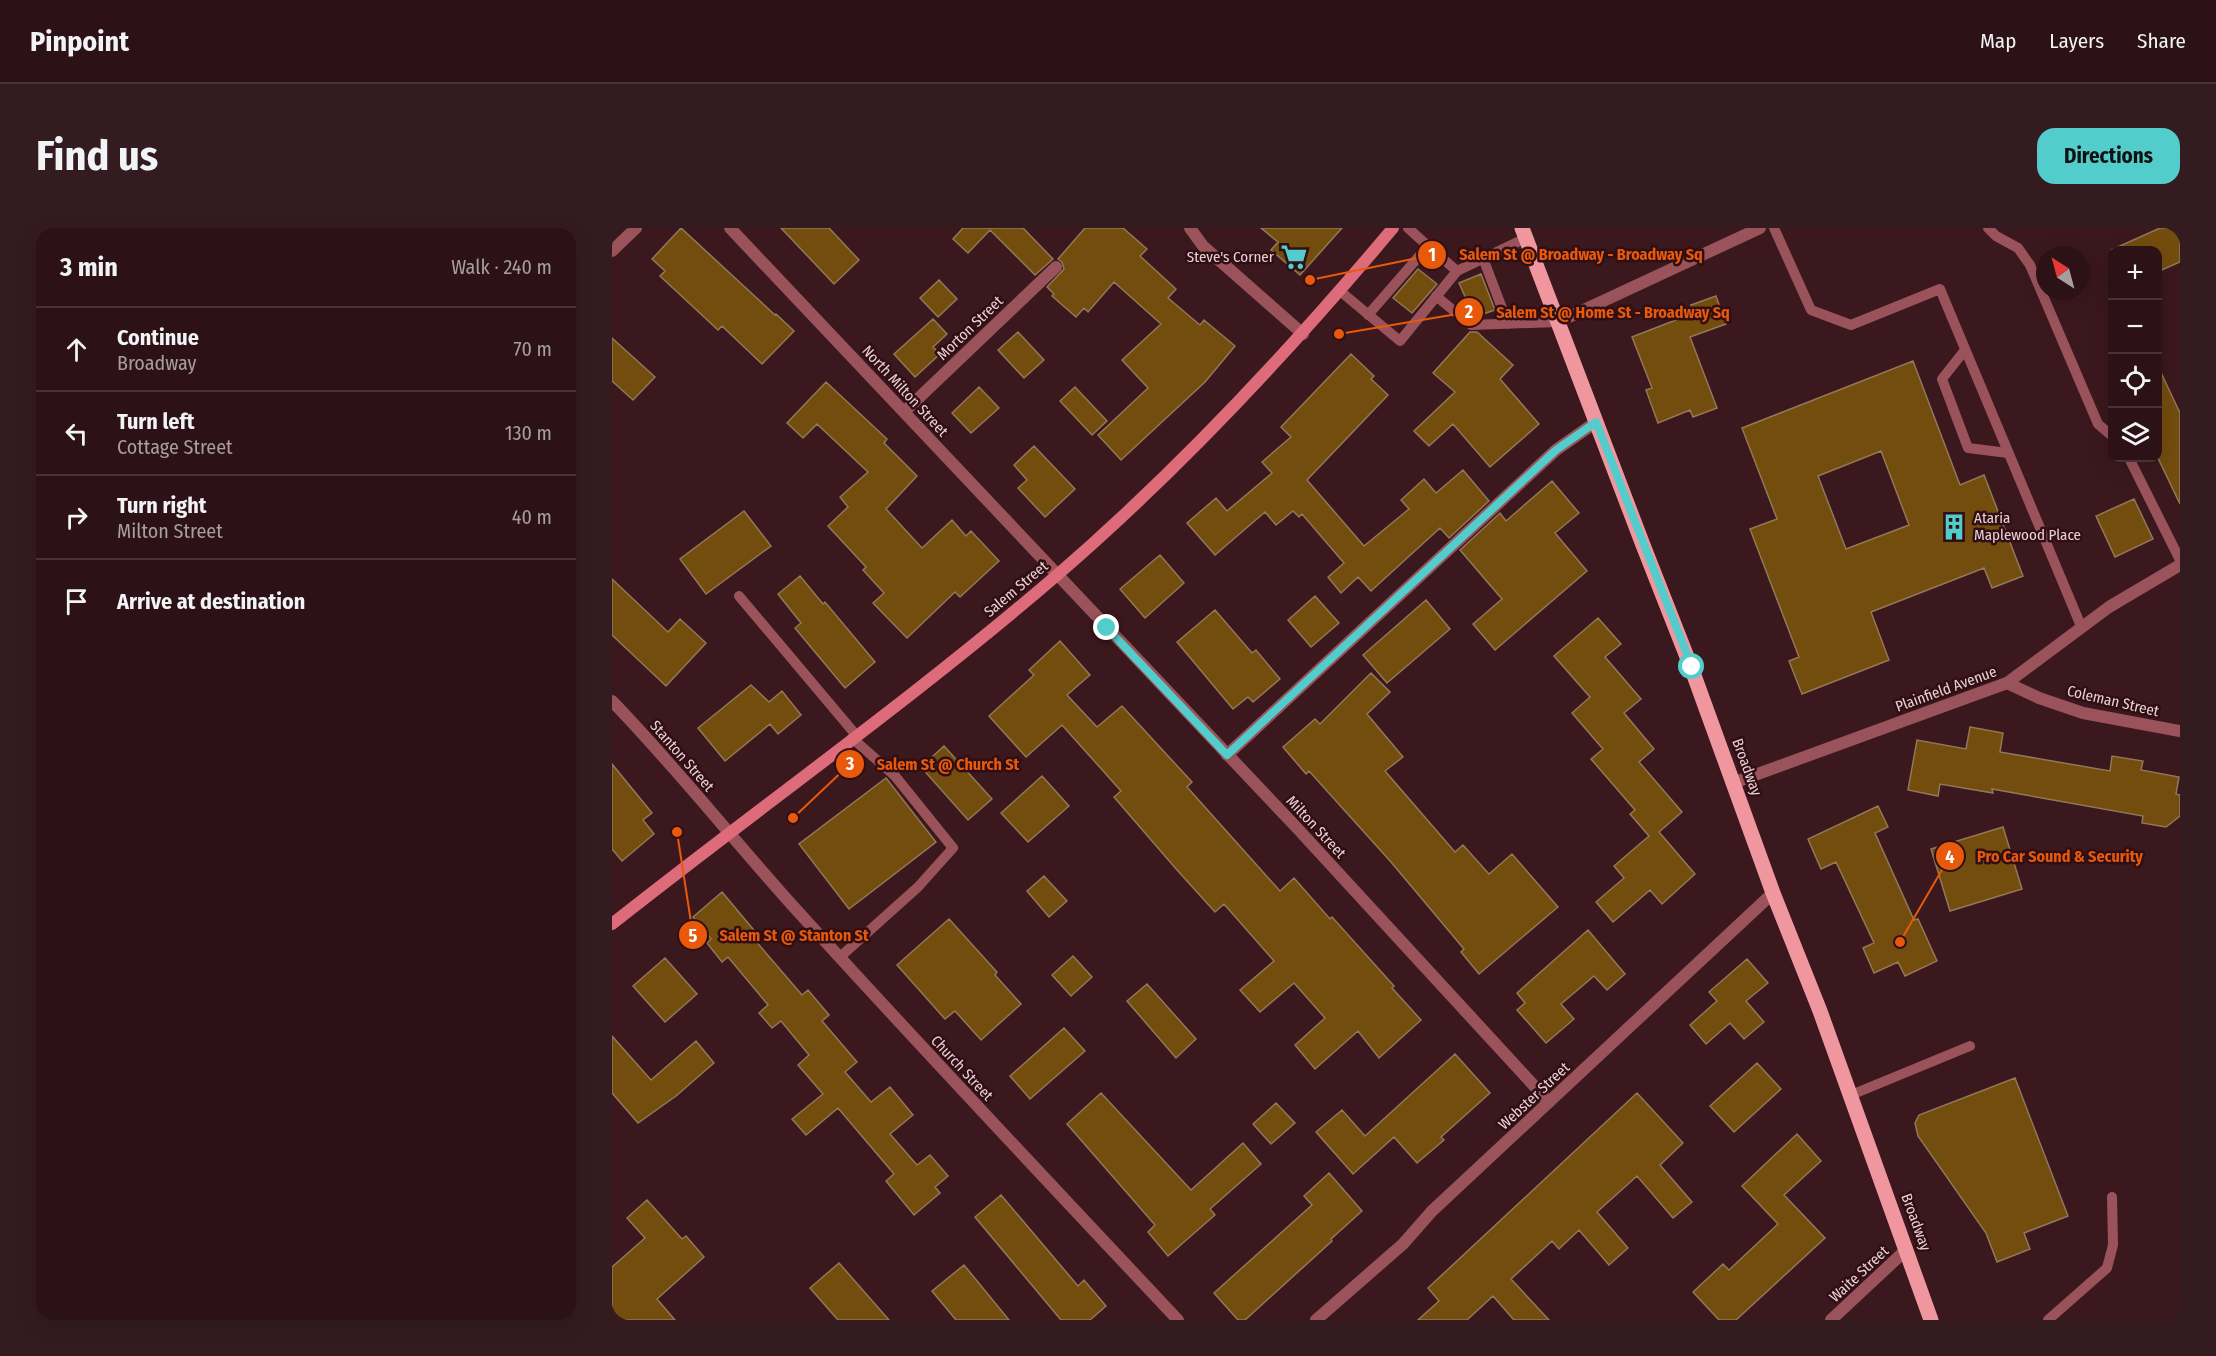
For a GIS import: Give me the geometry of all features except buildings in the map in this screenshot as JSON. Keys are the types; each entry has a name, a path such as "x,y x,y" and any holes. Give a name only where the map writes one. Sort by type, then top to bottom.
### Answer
{"main road":[{"name":"Salem Street","path":"612,924 964,652 1057,575 1224,418 1303,334 1393,228"},
{"name":"Broadway","path":"1524,233 1692,667 1773,893 1851,1095 1931,1320"}],"street":[{"path":"612,252 636,228"},
{"name":"North Milton Street","path":"730,228 1057,575"},
{"path":"1190,228 1203,246 1303,334"},
{"path":"1558,322 1760,228"},
{"name":"Morton Street","path":"904,412 1056,267"},
{"path":"1227,755 1556,450 1596,422"},
{"name":"Plainfield Avenue","path":"1733,783 2007,683 2081,626 2180,565"},
{"name":"Milton Street","path":"1057,575 1549,1102"},
{"name":"Coleman Street","path":"2007,683 2039,698 2083,713 2180,731"},
{"name":"Stanton Street","path":"612,701 661,751 728,834"},
{"name":"Church Street","path":"728,834 947,1075 1178,1320"},
{"name":"Webster Street","path":"1316,1320 1403,1244 1432,1211 1773,893"},
{"name":"Waite Street","path":"1832,1320 1907,1249"}],"lane":[{"path":"1408,228 1457,271"},
{"path":"1774,228 1811,310 1851,325 1940,289 2081,626"},
{"path":"1988,228 1996,236 2019,248 2030,265 2098,423 2108,432"},
{"path":"1340,291 1400,341 1457,271 1524,233"},
{"path":"1368,315 1428,246"},
{"path":"1483,258 1508,324"},
{"path":"1436,296 1471,325 1558,322"},
{"path":"1965,350 1942,379 1968,448 2008,453"},
{"path":"2131,462 2180,560"},
{"path":"739,597 854,736 895,776 953,848 918,887 840,957"},
{"path":"1851,1095 1970,1046"},
{"path":"2048,1320 2107,1268 2113,1245 2112,1197"}],"place":[{"name":"Steve's Corner","path":"1294,257"},
{"name":"Salem St @ Broadway - Broadway Sq","path":"1310,280"},
{"name":"Salem St @ Home St - Broadway Sq","path":"1339,334"},
{"name":"Ataria Maplewood Place","path":"1954,527"},
{"name":"Salem St @ Church St","path":"793,818"},
{"name":"Salem St @ Stanton St","path":"677,832"},
{"name":"Pro Car Sound & Security","path":"1900,942"}],"route":[{"path":"1107,628 1227,755 1556,450 1596,422 1692,667"}]}
